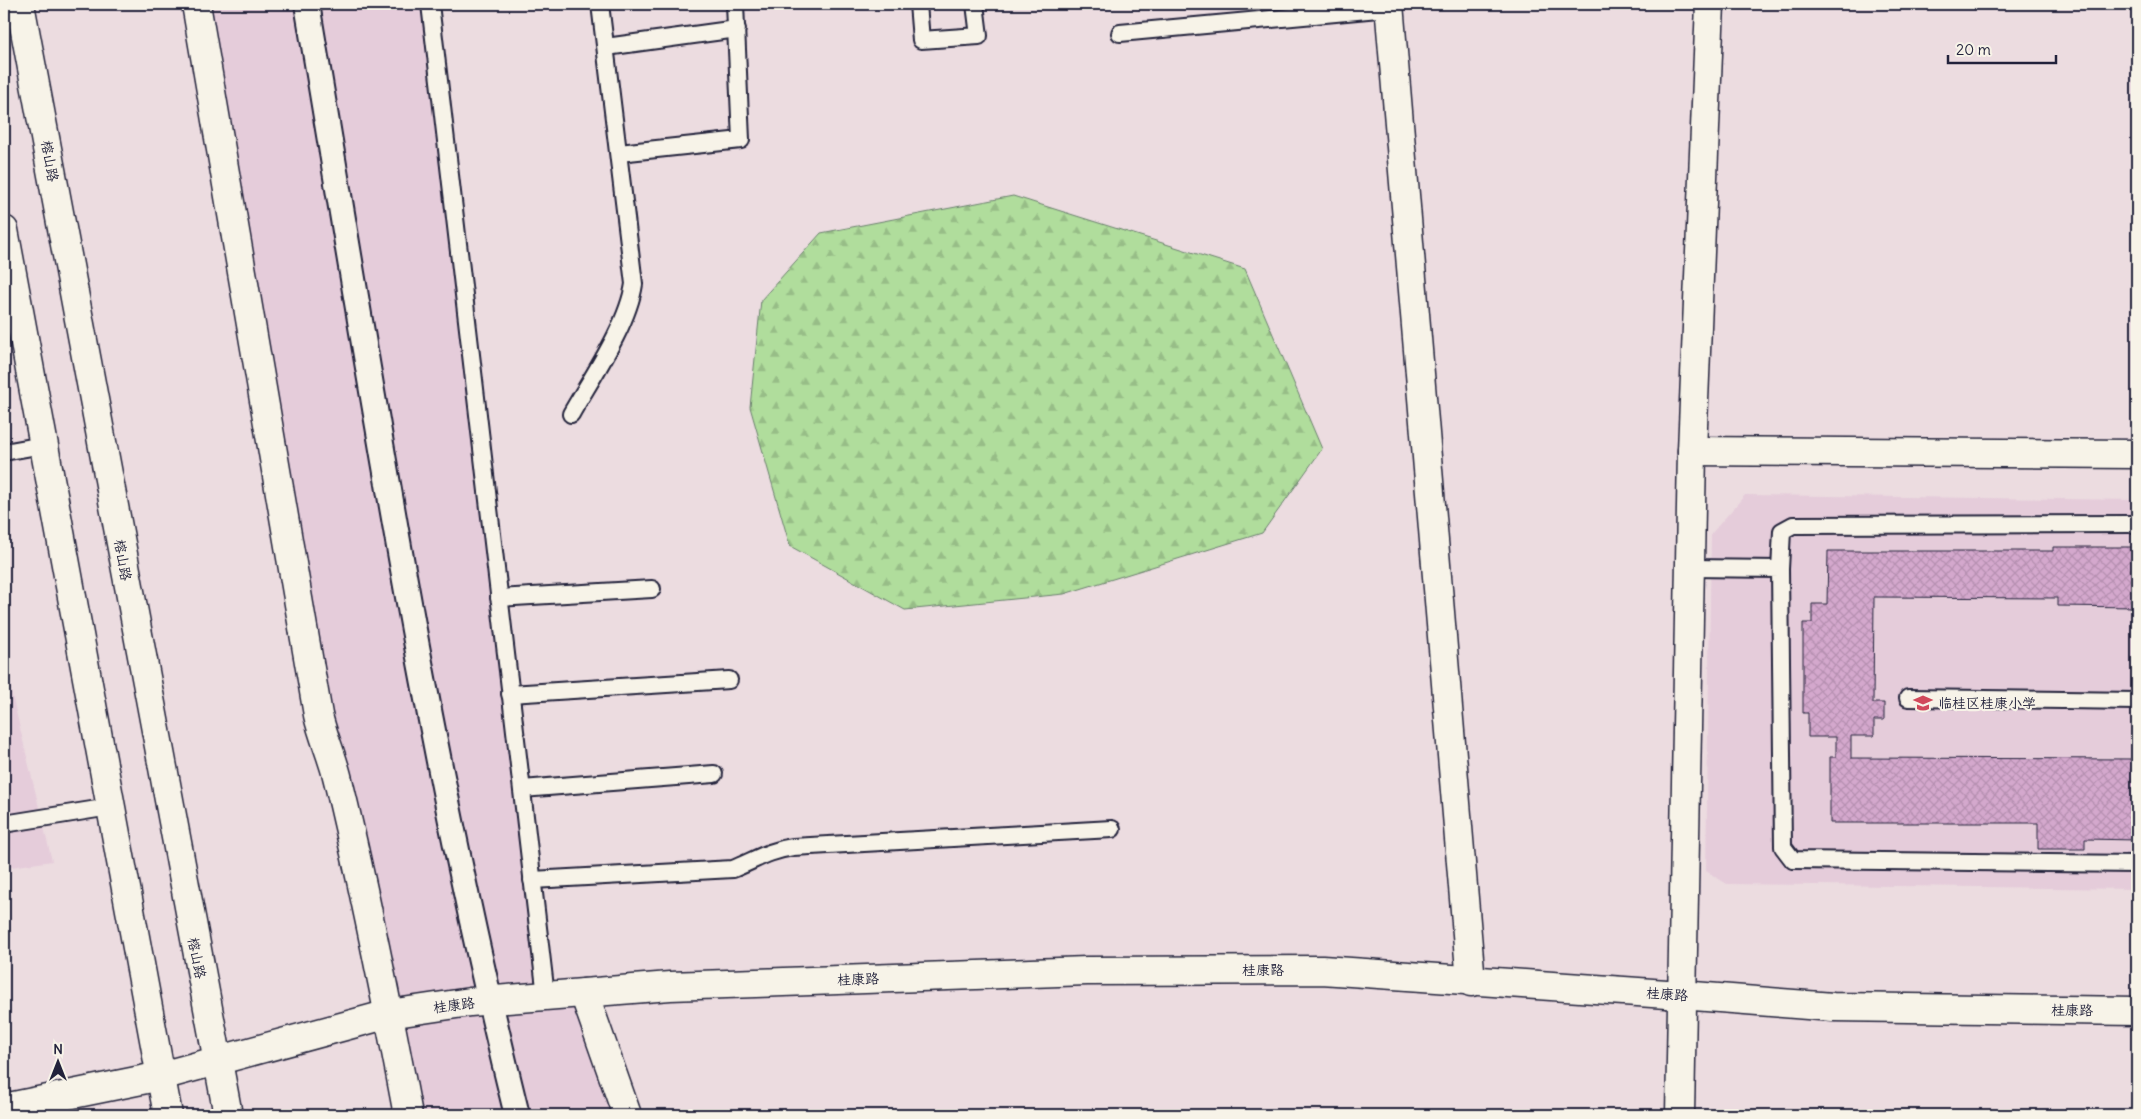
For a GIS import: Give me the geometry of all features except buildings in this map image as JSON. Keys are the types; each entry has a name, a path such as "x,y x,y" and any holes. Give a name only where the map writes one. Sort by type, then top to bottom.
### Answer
{"street":[{"name":"榕山路","path":"20,4 228,1115"},
{"path":"196,4 318,715 323,739 337,777 389,1014 408,1115"},
{"path":"307,4 423,682 488,1000 517,1115"},
{"path":"1680,1115 1692,451 1710,4"},
{"path":"1389,6 1472,982"},
{"path":"4,230 168,1115"},
{"path":"1692,451 2137,454"},
{"name":"桂康路","path":"4,1108 161,1076 389,1014 488,1000 670,986 1087,971 1322,970 1833,1007 2137,1011"},
{"path":"584,993 627,1115"}],"lane":[{"path":"430,4 546,996"},
{"path":"571,414 622,323 632,302 634,284 600,4"},
{"path":"619,153 741,140 735,4"},
{"path":"918,4 921,40 978,36 975,4"},
{"path":"1120,32 1389,6"},
{"path":"606,47 737,29"},
{"path":"4,452 43,445"},
{"path":"2137,524 1793,525 1782,531 1780,569 1783,847 1792,860 2137,864"},
{"path":"1690,568 1780,569"},
{"path":"499,598 652,589"},
{"path":"510,694 729,680"},
{"path":"1908,698 2137,701"},
{"path":"522,789 714,774"},
{"path":"4,824 110,807"},
{"path":"532,880 733,869 770,852 793,847 1112,829"}],"shaded area":[{"path":"196,4 430,4 546,995 584,993 627,1115 408,1115"},
{"name":"临桂区桂康小学","path":"1745,495 2137,500 2137,889 1727,884 1706,871 1711,534"},
{"path":"4,635 11,691 52,861 4,868"}],"green space":[{"path":"1013,196 1245,269 1322,449 1262,533 1064,594 905,610 790,546 750,407 761,300 821,233"}],"place":[{"name":"临桂区桂康小学","path":"1923,703"}]}
